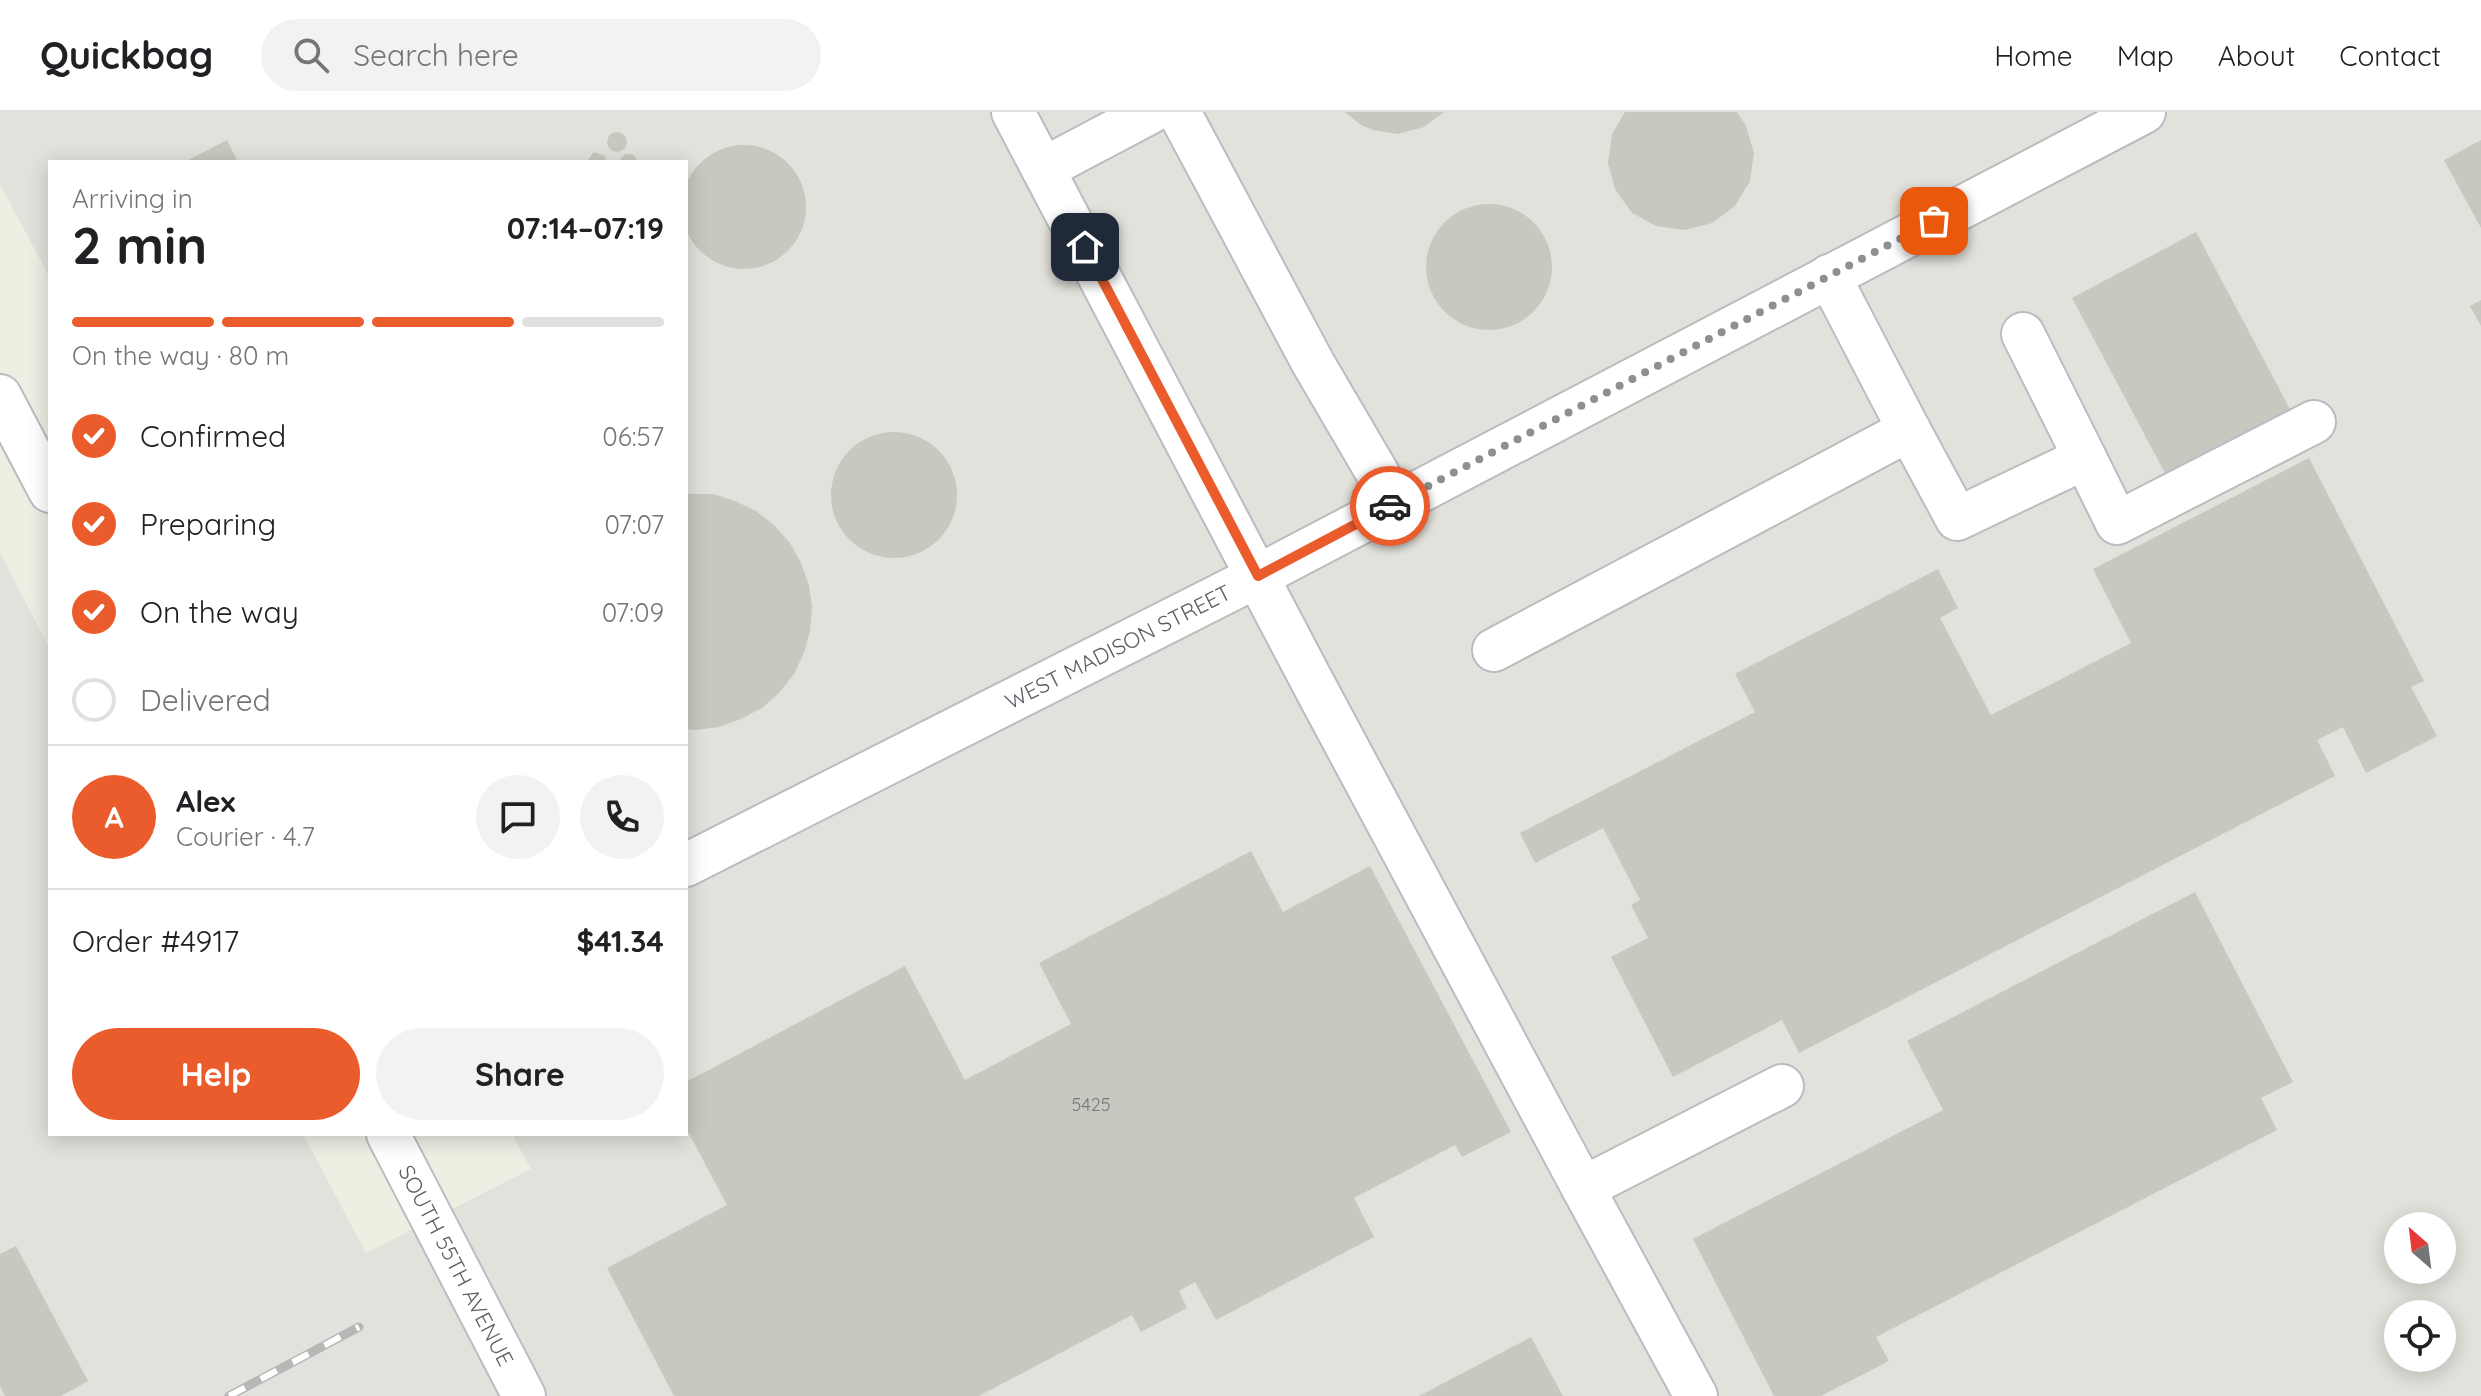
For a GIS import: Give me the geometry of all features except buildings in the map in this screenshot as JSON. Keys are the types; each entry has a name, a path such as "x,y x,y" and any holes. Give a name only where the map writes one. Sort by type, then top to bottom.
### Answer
{"street":[{"path":"1013,112 1696,1396"},
{"path":"1043,169 1151,112"},
{"path":"1179,112 1313,363 1395,503"},
{"name":"WEST MADISON STREET","path":"688,864 1258,576 2144,112"},
{"path":"1829,276 1957,519 2085,458"},
{"path":"2023,334 2117,523 2314,422"},
{"path":"0,396 48,487"},
{"path":"1494,650 1909,430"},
{"path":"1583,1188 1782,1086"},
{"name":"SOUTH 55TH AVENUE","path":"389,1136 524,1396"}],"shaded area":[{"path":"0,112 2481,112 2481,1396 0,1396 0,553 48,645 48,1136 304,1136 366,1253 531,1169 513,1136 688,1136 688,160 48,160 48,274 0,184"}],"railway":[{"path":"229,1396 359,1327"}],"way so far":[{"path":"1390,506 1934,221"}],"route":[{"path":"1085,247 1258,576 1390,506"}]}
